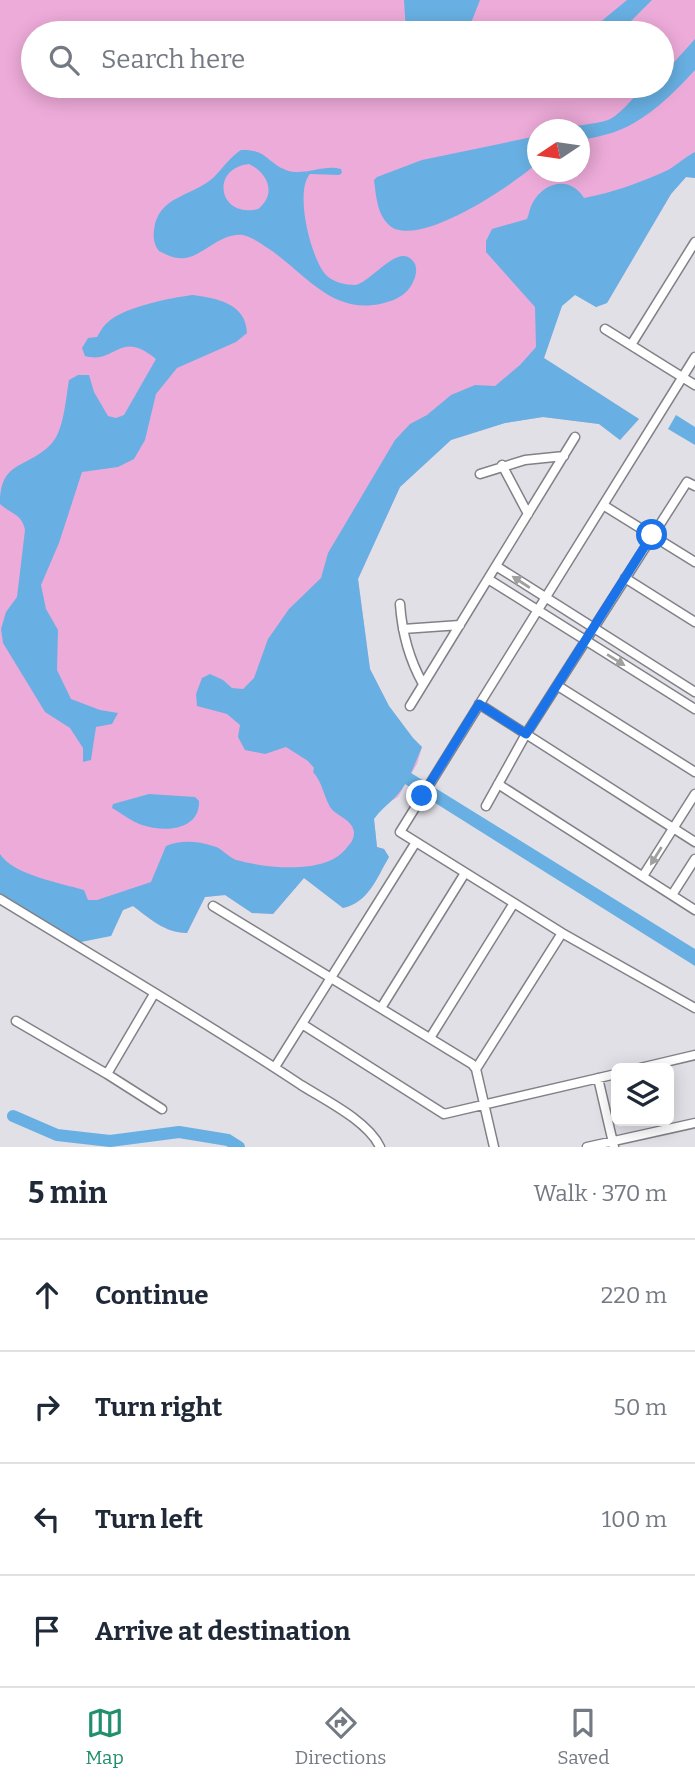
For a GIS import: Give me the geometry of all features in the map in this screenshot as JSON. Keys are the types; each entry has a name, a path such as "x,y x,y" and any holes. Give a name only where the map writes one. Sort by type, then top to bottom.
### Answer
{"street":[{"path":"631,345 694,244"},
{"path":"605,329 695,384"},
{"path":"695,357 400,832 562,933 695,1008"},
{"path":"410,706 575,438"},
{"path":"480,474 525,460 564,456"},
{"path":"502,465 528,514"},
{"path":"485,806 526,734 652,535 687,482 695,486"},
{"path":"603,505 695,562"},
{"path":"496,566 695,692"},
{"path":"625,578 695,622"},
{"path":"488,579 695,709"},
{"path":"400,604 411,659 423,684"},
{"path":"403,629 460,625"},
{"path":"558,686 695,772"},
{"path":"479,704 695,842"},
{"path":"498,784 695,909"},
{"path":"643,876 695,794"},
{"path":"275,1067 416,842"},
{"path":"672,895 695,859"},
{"path":"381,1008 465,873"},
{"path":"0,900 275,1067 360,1123 377,1140 380,1147"},
{"path":"430,1038 514,903"},
{"path":"213,905 466,1059 476,1069 494,1147"},
{"path":"476,1069 562,933"},
{"path":"107,1074 154,993"},
{"path":"16,1021 162,1109"},
{"path":"302,1024 444,1114 611,1075"},
{"path":"661,1063 695,1055"},
{"path":"598,1078 613,1144"},
{"path":"587,1147 613,1144 695,1123"}],"shaded area":[{"path":"0,0 695,0 695,178 686,177 671,194 607,303 596,307 575,294 562,305 544,358 639,419 620,440 599,424 543,417 505,423 451,440 400,487 358,579 370,669 389,706 422,747 417,764 398,797 384,805 374,819 377,847 384,849 389,857 371,889 359,901 343,908 304,878 273,914 252,913 225,895 205,897 187,933 164,928 133,906 123,910 111,936 0,897"}],"water":[{"path":"404,0 480,0 472,21 405,21"},
{"path":"627,0 652,0 631,21 602,21"},
{"path":"695,39 695,70 674,92 674,62"},
{"path":"633,98 668,98 628,126 590,138 590,124 612,118"},
{"path":"527,138 527,171 509,185 443,222 403,231 385,221 378,204 374,180 422,160"},
{"path":"241,150 262,154 280,167 293,172 341,169 342,173 339,175 310,174 305,183 306,225 320,267 332,280 355,285 392,260 407,256 416,268 414,280 408,290 399,298 380,304 346,303 318,288 266,247 243,235 225,238 187,258 174,257 159,251 154,233 162,210 169,203 206,184","holes":["249,164 256,168 268,184 269,191 264,203 258,209 234,207 224,192 228,174 237,167"]},
{"path":"695,152 695,178 686,177 671,194 607,303 596,307 575,295 562,306 544,358 639,419 620,440 599,424 543,417 505,423 451,440 400,487 358,579 370,669 389,706 422,747 411,773 695,949 695,966 405,784 374,819 377,847 384,849 389,857 366,895 343,908 304,878 273,914 252,913 225,895 205,897 187,933 164,928 133,906 123,910 111,936 76,943 0,897 0,854 6,861 26,873 84,890 88,900 97,900 151,882 166,846 177,843 195,842 213,846 236,860 280,867 312,866 339,856 354,836 353,827 331,809 313,772 314,768 286,747 265,754 245,750 238,737 240,725 227,714 197,706 196,694 202,678 210,674 232,688 243,689 254,678 268,639 289,609 321,578 328,553 395,440 410,424 427,415 451,395 475,385 495,386 536,347 535,307 486,252 486,241 492,229 527,219 538,195 551,186 565,184 579,191 584,198 595,196 658,174"},
{"path":"192,295 228,304 241,315 247,333 236,342 177,368 156,394 145,440 134,459 118,467 82,472 59,543 41,585 46,609 58,630 57,670 71,699 100,710 118,713 112,724 96,727 91,760 83,762 83,748 70,728 45,712 3,643 1,629 6,612 17,597 25,530 19,517 0,504 1,490 10,472 43,452 56,437 64,413 69,380 78,375 89,375 94,392 108,416 116,418 124,415 156,359 144,350 134,347 118,349 104,356 85,356 82,348 88,338 97,337 106,324 124,312"},
{"path":"676,415 695,427 695,445 668,429"},
{"path":"149,794 195,797 199,801 198,811 194,818 180,827 161,829 138,824 112,808 113,804"}],"waterway":[{"path":"13,1116 57,1135 110,1141 179,1132 228,1140 239,1147"}],"route":[{"path":"422,796 479,704 526,734 652,535"}]}
